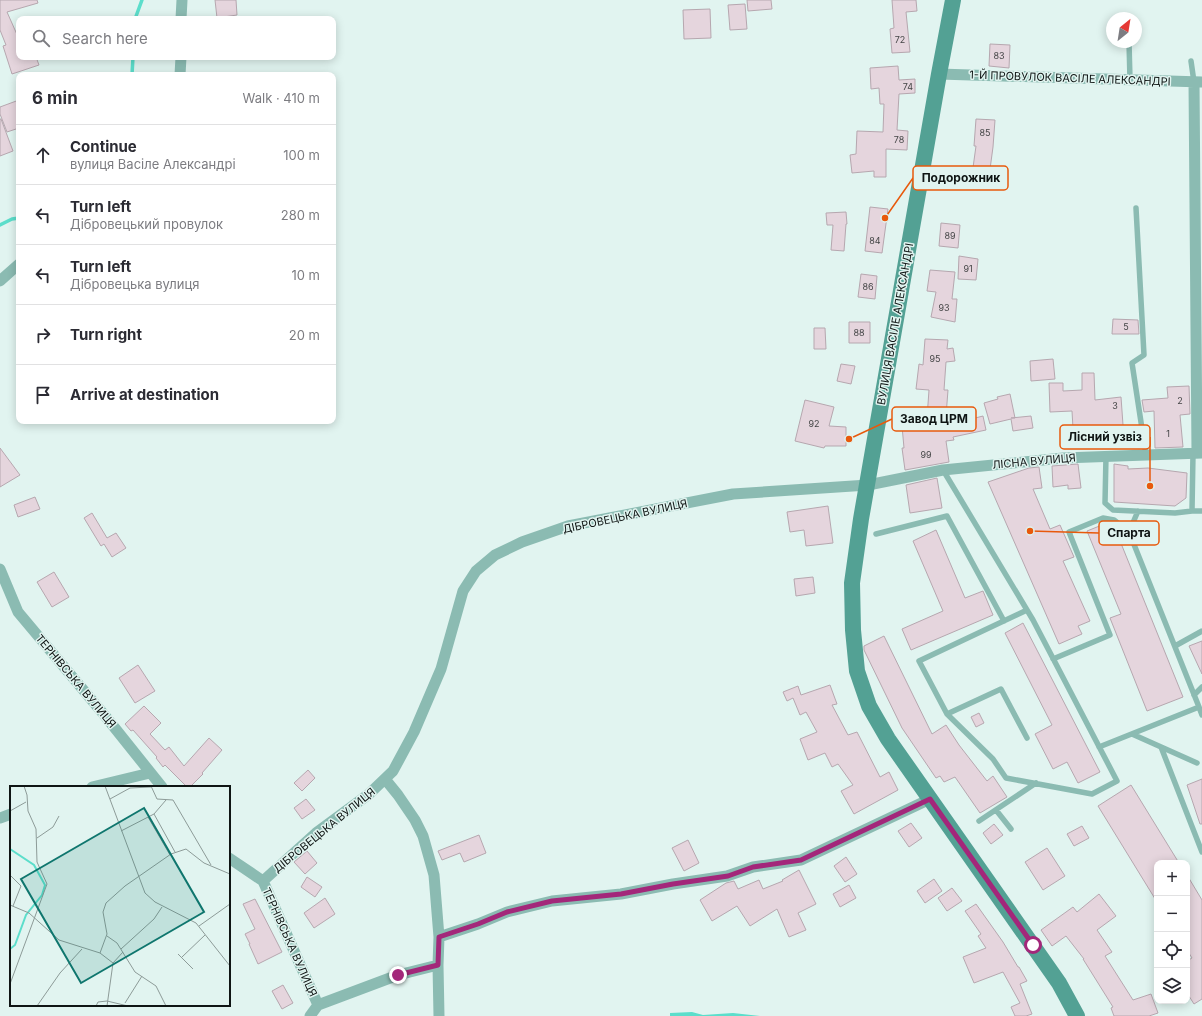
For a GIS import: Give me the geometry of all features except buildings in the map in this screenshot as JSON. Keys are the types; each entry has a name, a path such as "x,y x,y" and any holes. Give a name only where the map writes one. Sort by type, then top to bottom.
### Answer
{"main road":[{"name":"ВУЛИЦЯ ВАСІЛЕ АЛЕКСАНДРІ","path":"953,0 861,519 852,583 853,630 857,671 869,706 888,739 1059,983 1076,1016"}],"street":[{"path":"181,16 182,0"},
{"path":"180,72 181,60"},
{"name":"1-Й ПРОВУЛОК ВАСІЛЕ АЛЕКСАНДРІ","path":"939,74 1198,82"},
{"path":"1198,82 1198,453"},
{"path":"0,281 16,267"},
{"name":"ЛІСНА ВУЛИЦЯ","path":"868,485 943,470 1063,458 1198,453"},
{"name":"ДІБРОВЕЦЬКА ВУЛИЦЯ","path":"262,881 316,833 368,794 393,771 414,732 441,669 463,591 476,571 495,556 522,542 568,526 726,496 868,485"},
{"name":"ТЕРНІВСЬКА ВУЛИЦЯ","path":"0,569 18,612 106,717 161,786"},
{"path":"96,786 150,773"},
{"name":"ДІБРОВЕЦЬКА ВУЛИЦЯ","path":"385,779 415,820 423,836 434,875 439,937 439,1016"},
{"path":"439,937 478,924 507,912 552,901 621,894 673,884 728,876 753,867 801,860 930,799"},
{"path":"0,818 10,814"},
{"name":"ТЕРНІВСЬКА ВУЛИЦЯ","path":"230,859 262,881 318,1005 310,1016"},
{"path":"318,1005 398,975 438,965"}],"lane":[{"path":"1128,48 1130,80"},
{"path":"1191,61 1198,82"},
{"path":"1136,208 1144,355 1132,363 1146,455"},
{"path":"1192,511 1198,453"},
{"path":"1106,456 1105,503 1113,510 1175,513 1202,511"},
{"path":"943,470 1027,610 1116,781 1092,794 1006,778 993,759 947,714 919,660 1027,610"},
{"path":"1128,532 1138,511"},
{"path":"876,534 947,516 1004,621"},
{"path":"1053,659 1110,635 1069,532 1104,518 1114,520 1128,532 1202,715"},
{"path":"1175,646 1202,631"},
{"path":"1194,695 1202,687"},
{"path":"947,714 1000,689 1027,738"},
{"path":"1099,747 1199,708"},
{"path":"1132,734 1197,763"},
{"path":"1161,747 1202,852"},
{"path":"979,821 1036,783"},
{"path":"996,810 1010,830"}],"shaded area":[{"path":"692,1012 703,1015 733,1013 760,1016 670,1016 670,1013"}],"waterway":[{"path":"136,16 142,0"},
{"path":"132,72 133,60"},
{"path":"0,225 16,218"}],"place":[{"name":"Подорожник","path":"885,218"},
{"name":"Завод ЦРМ","path":"849,439"},
{"name":"Лісний узвіз","path":"1150,486"},
{"name":"Спарта","path":"1030,531"}],"route":[{"path":"398,975 438,965 439,937 478,924 507,912 552,901 621,894 673,884 728,876 753,867 801,860 930,799 1033,945"}]}
